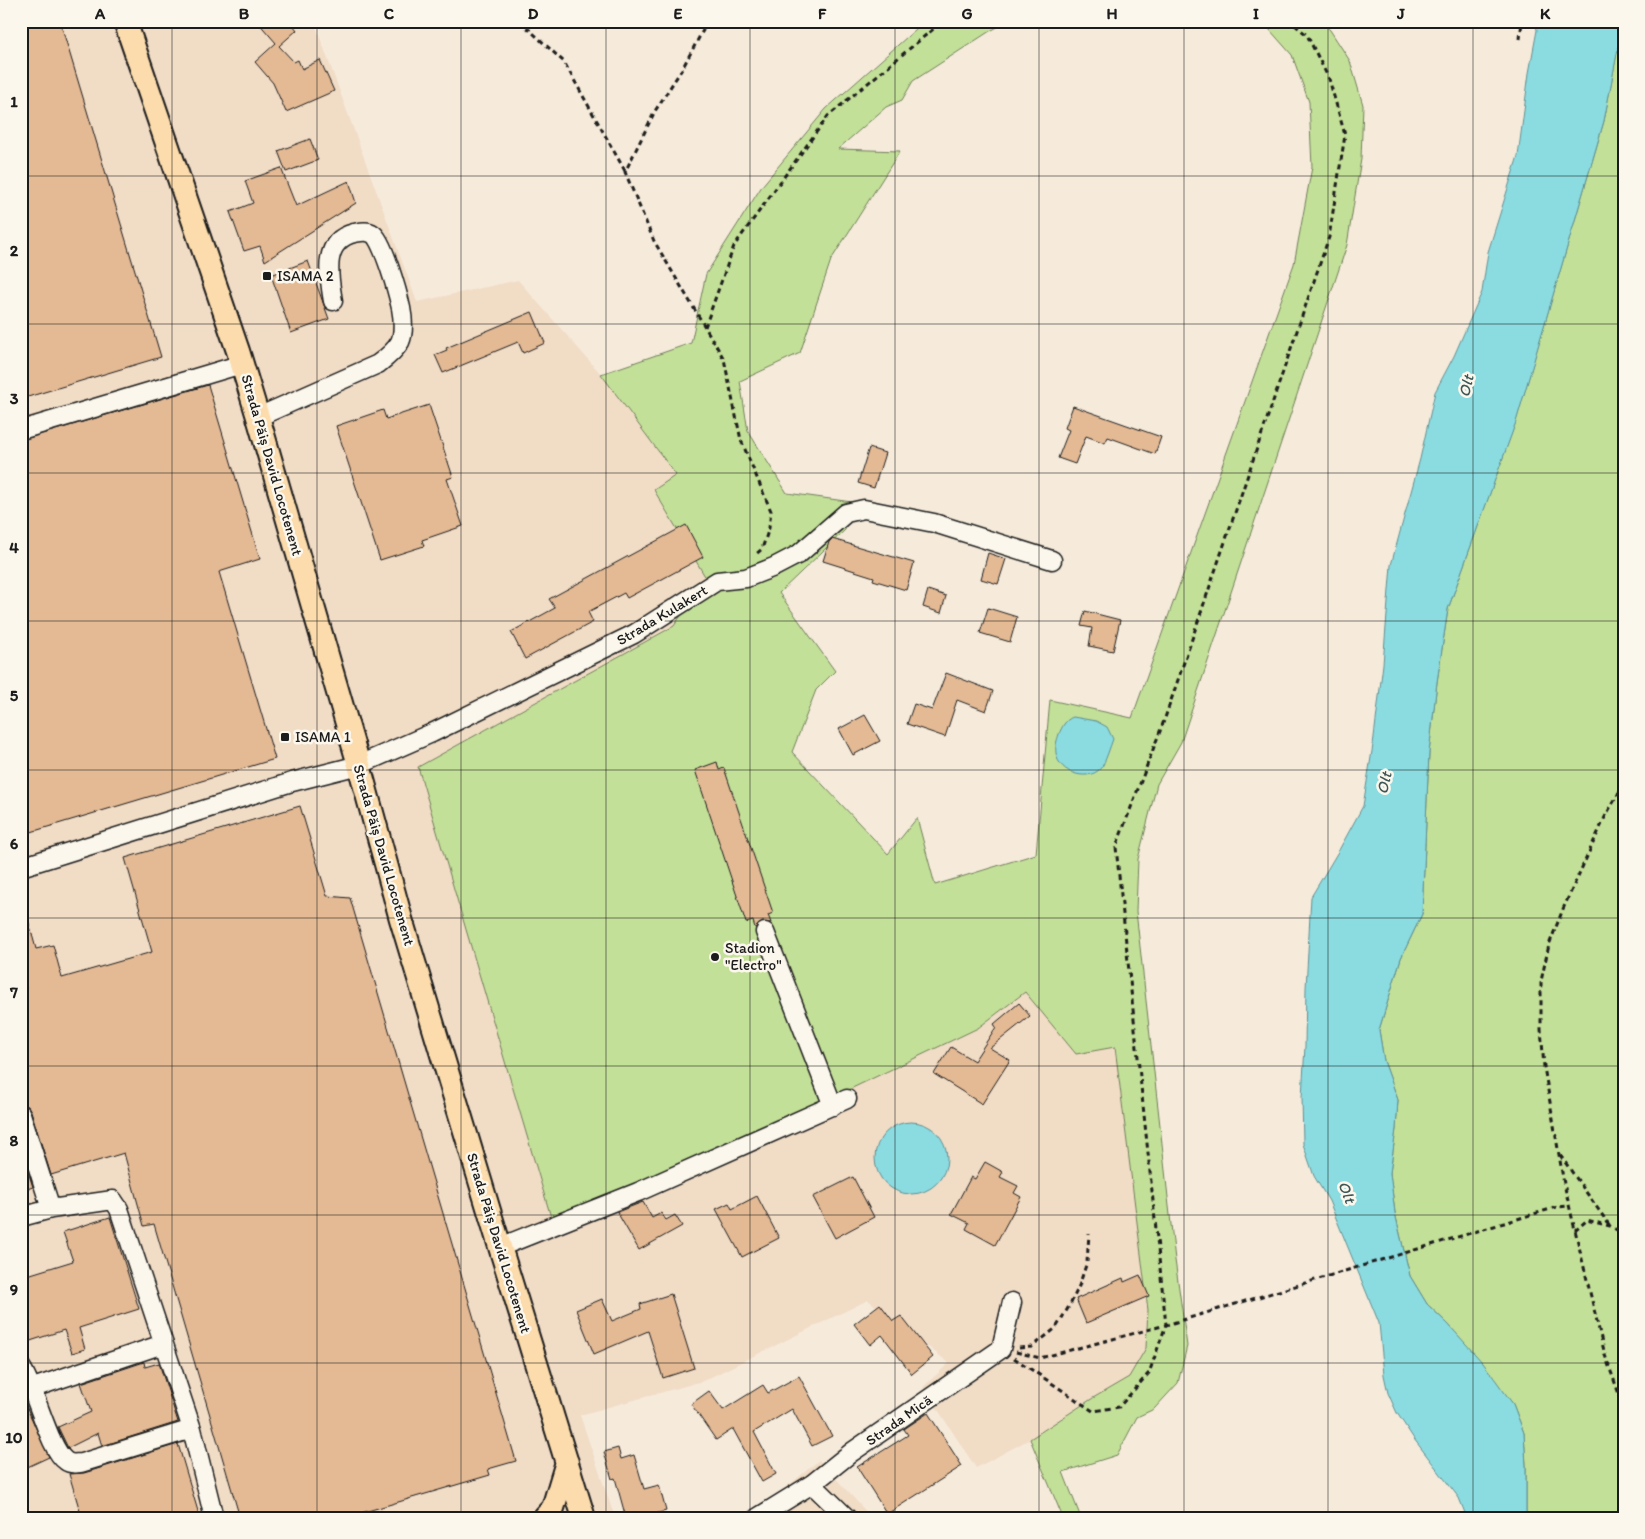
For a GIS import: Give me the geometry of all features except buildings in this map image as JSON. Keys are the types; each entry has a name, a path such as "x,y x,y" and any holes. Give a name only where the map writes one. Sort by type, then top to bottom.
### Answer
{"main road":[{"name":"Strada Păiș David Locotenent","path":"125,21 242,364 359,765 401,919 584,1518"},
{"path":"544,1518 552,1508 567,1462"}],"street":[{"path":"258,417 378,364 390,355 400,342 403,329 402,309 384,250 378,238 372,233 362,231 349,234 338,242 328,257 328,276 333,301"},
{"path":"21,430 242,364"},
{"name":"Strada Kulakert","path":"21,867 292,782 359,765 432,733 634,634 717,581 746,578 774,567 799,554 846,513 864,509 934,523 1052,560"},
{"path":"500,1247 638,1192 840,1103 766,932"},
{"path":"21,1114 52,1210"},
{"path":"21,1217 114,1200 119,1209 192,1429 214,1518"},
{"path":"1001,1349 1012,1302"},
{"path":"33,1388 163,1344"},
{"name":"Strada Mică","path":"757,1518 812,1484 852,1452 1001,1349"},
{"path":"21,1367 33,1388 54,1446 65,1461 71,1464 81,1463 192,1429"},
{"path":"812,1484 847,1518"}],"path":[{"path":"520,21 564,62 625,172 654,241 724,359 742,440 770,511 769,528 762,549 755,555"},
{"path":"625,172 655,111 682,69 708,21"},
{"path":"705,327 734,246 828,116 943,21"},
{"path":"1001,1349 1093,1411 1119,1407 1149,1374 1166,1325 1116,847 1165,718 1329,238 1345,135 1329,79 1307,35 1290,21"},
{"path":"1520,38 1522,21"},
{"path":"1624,784 1606,816 1563,909 1549,944 1541,981 1541,1029 1544,1067 1569,1206 1605,1355 1624,1408"},
{"path":"1559,1154 1610,1226"},
{"path":"1001,1349 1040,1358 1166,1325 1557,1207 1569,1206"},
{"path":"1575,1231 1587,1220 1610,1226 1624,1234"},
{"path":"1001,1349 1032,1347 1056,1328 1079,1286 1087,1262 1089,1234"}],"shaded area":[{"path":"21,21 314,21 417,302 518,280 601,374 676,476 654,490 706,578 674,626 418,767 823,1102 978,1028 1025,992 1076,1054 1115,1046 1148,1310 1146,1348 1129,1377 1030,1439 976,1468 923,1387 949,1363 868,1300 703,1381 580,1415 615,1518 21,1518"},
{"path":"819,1460 872,1518 746,1518 764,1506"}],"green space":[{"path":"925,21 1009,21 990,31 913,81 902,100 886,107 838,149 900,151 831,260 800,353 740,381 748,431 787,493 852,502 845,530 779,593 835,671 816,690 792,752 888,854 917,818 935,885 1036,854 1050,700 1132,718 1294,264 1312,167 1309,102 1292,55 1262,21 1321,21 1330,30 1350,61 1363,105 1361,159 1347,245 1181,742 1157,784 1138,859 1136,911 1175,1260 1187,1346 1178,1383 1154,1409 1137,1417 1117,1455 1063,1472 1081,1518 1063,1518 1030,1439 1129,1377 1146,1348 1148,1310 1115,1047 1076,1054 1025,992 978,1028 823,1102 553,1224 418,767 674,626 706,578 654,490 676,475 601,374 691,343 706,274 762,186 826,109"},
{"path":"1623,21 1624,1518 1526,1518 1524,1433 1513,1404 1448,1324 1427,1304 1410,1276 1395,1213 1390,1173 1398,1100 1384,1061 1379,1030 1401,958 1422,914 1429,753 1448,609 1516,421 1604,121"}],"water":[{"name":"Olt","path":"1535,21 1623,21 1604,121 1516,422 1448,609 1429,753 1422,914 1401,958 1379,1030 1384,1061 1398,1100 1390,1173 1395,1213 1410,1276 1427,1304 1483,1363 1513,1404 1524,1433 1526,1518 1467,1518 1459,1498 1414,1439 1397,1413 1388,1393 1384,1375 1379,1323 1329,1201 1314,1176 1303,1144 1302,1097 1306,988 1311,897 1363,806 1383,664 1391,565 1420,459 1435,392 1454,356 1482,292 1488,252 1518,156 1537,30"},
{"path":"1073,717 1096,721 1107,727 1113,739 1103,765 1098,771 1091,774 1076,774 1069,771 1058,760 1056,748 1059,734 1066,722"},
{"path":"911,1122 931,1128 941,1138 947,1158 941,1178 931,1188 911,1194 891,1188 881,1178 875,1158 881,1138 891,1128"}],"place":[{"name":"ISAMA 2","path":"267,276"},
{"name":"ISAMA 1","path":"285,737"},
{"name":"Stadion \"Electro\"","path":"715,957"}]}
